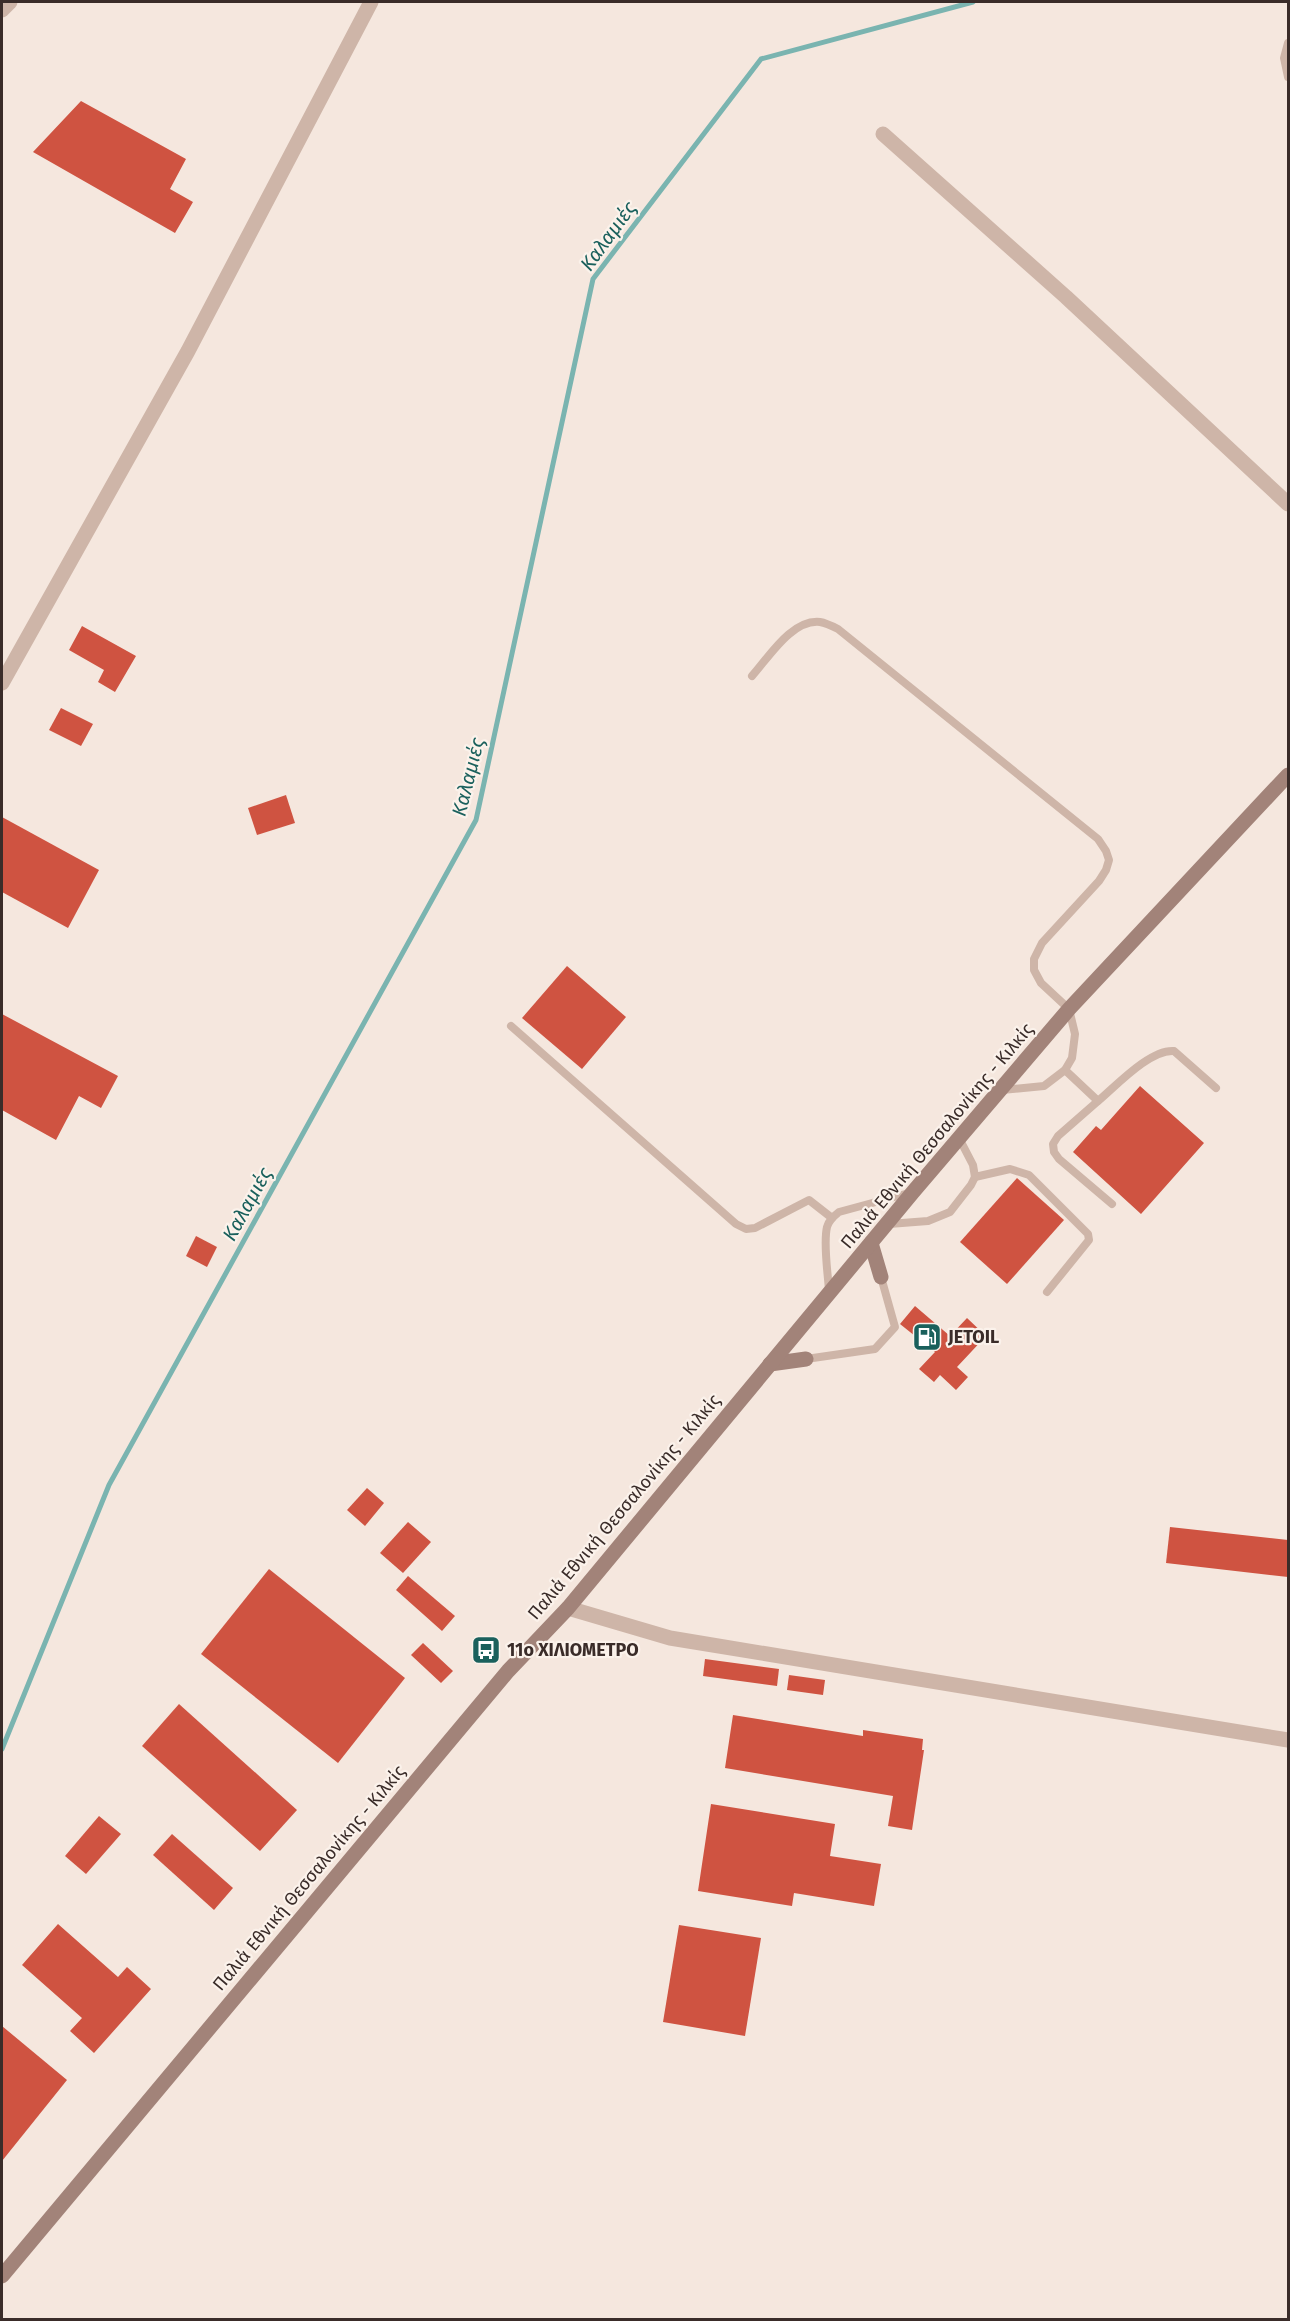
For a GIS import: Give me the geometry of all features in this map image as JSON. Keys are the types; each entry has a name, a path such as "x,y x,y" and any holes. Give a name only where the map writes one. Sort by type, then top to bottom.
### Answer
{"main road":[{"name":"Παλιά Εθνική Θεσσαλονίκης - Κιλκίς","path":"2,2276 500,1680 568,1608 958,1138 1069,1009 1288,775"},
{"path":"871,1243 881,1277"},
{"path":"770,1364 806,1359"}],"street":[{"path":"2,10 10,2"},
{"path":"2,683 188,351 371,2"},
{"path":"883,134 1066,297 1288,504"},
{"path":"568,1608 670,1638 1288,1740"}],"lane":[{"path":"1288,43 1284,58 1288,77"},
{"path":"752,676 795,627 806,623 821,622 837,628 1098,839 1107,851 1109,860 1100,881 1042,943 1034,959 1034,970 1041,983 1069,1009 1075,1034 1072,1058 1065,1070 1044,1086 1000,1090"},
{"path":"511,1026 736,1224 746,1229 755,1228 809,1200 832,1218"},
{"path":"1112,1204 1059,1159 1054,1152 1053,1144 1058,1136 1152,1057 1168,1050 1174,1051 1216,1088"},
{"path":"1065,1070 1098,1101"},
{"path":"887,1224 927,1221 940,1218 950,1212 975,1177 973,1165 958,1138"},
{"path":"975,1177 1010,1169 1029,1176 1088,1234 1089,1240 1047,1292"},
{"path":"829,1294 826,1240 827,1226 832,1218 839,1212 913,1192"},
{"path":"806,1359 875,1349 895,1327 881,1277"}],"building":[{"path":"81,101 186,159 170,189 193,202 175,233 33,152"},
{"path":"82,626 136,656 115,692 98,682 104,670 69,650"},
{"path":"61,708 93,724 81,746 49,730"},
{"path":"286,795 295,823 257,835 248,808"},
{"path":"2,817 99,870 68,928 2,892"},
{"path":"567,966 626,1017 582,1069 522,1018"},
{"path":"2,1014 118,1076 101,1108 79,1096 56,1140 2,1110"},
{"path":"1140,1086 1204,1143 1141,1214 1073,1152 1096,1126 1101,1130"},
{"path":"1017,1178 1064,1220 1007,1284 960,1242"},
{"path":"196,1236 217,1247 207,1267 186,1256"},
{"path":"915,1306 950,1336 967,1318 986,1336 957,1367 968,1377 956,1390 940,1375 934,1382 919,1369 935,1352 900,1324"},
{"path":"367,1488 384,1503 365,1526 347,1510"},
{"path":"408,1522 431,1542 403,1573 380,1553"},
{"path":"1170,1527 1288,1540 1288,1577 1166,1563"},
{"path":"269,1569 405,1678 338,1763 201,1654"},
{"path":"408,1576 455,1616 442,1631 396,1590"},
{"path":"423,1643 453,1671 441,1683 411,1655"},
{"path":"705,1659 779,1669 777,1686 703,1676"},
{"path":"789,1675 825,1680 823,1695 787,1690"},
{"path":"179,1704 297,1810 260,1851 142,1746"},
{"path":"733,1715 863,1736 863,1730 923,1739 922,1750 924,1750 912,1830 888,1826 893,1796 725,1768"},
{"path":"711,1804 835,1824 830,1856 881,1864 874,1906 794,1893 792,1906 698,1891"},
{"path":"99,1816 121,1834 86,1874 65,1856"},
{"path":"172,1834 233,1888 214,1910 153,1855"},
{"path":"58,1924 118,1977 127,1967 151,1989 94,2053 70,2031 82,2018 22,1965"},
{"path":"679,1925 761,1938 745,2036 663,2022"},
{"path":"2,2026 67,2080 2,2161"}],"waterway":[{"name":"Καλαμιές","path":"2,1749 109,1485 476,820 593,279 761,59 973,2"}],"place":[{"name":"JETOIL","path":"927,1337"},
{"name":"11ο ΧΙΛΙΟΜΕΤΡΟ","path":"486,1650"}]}
